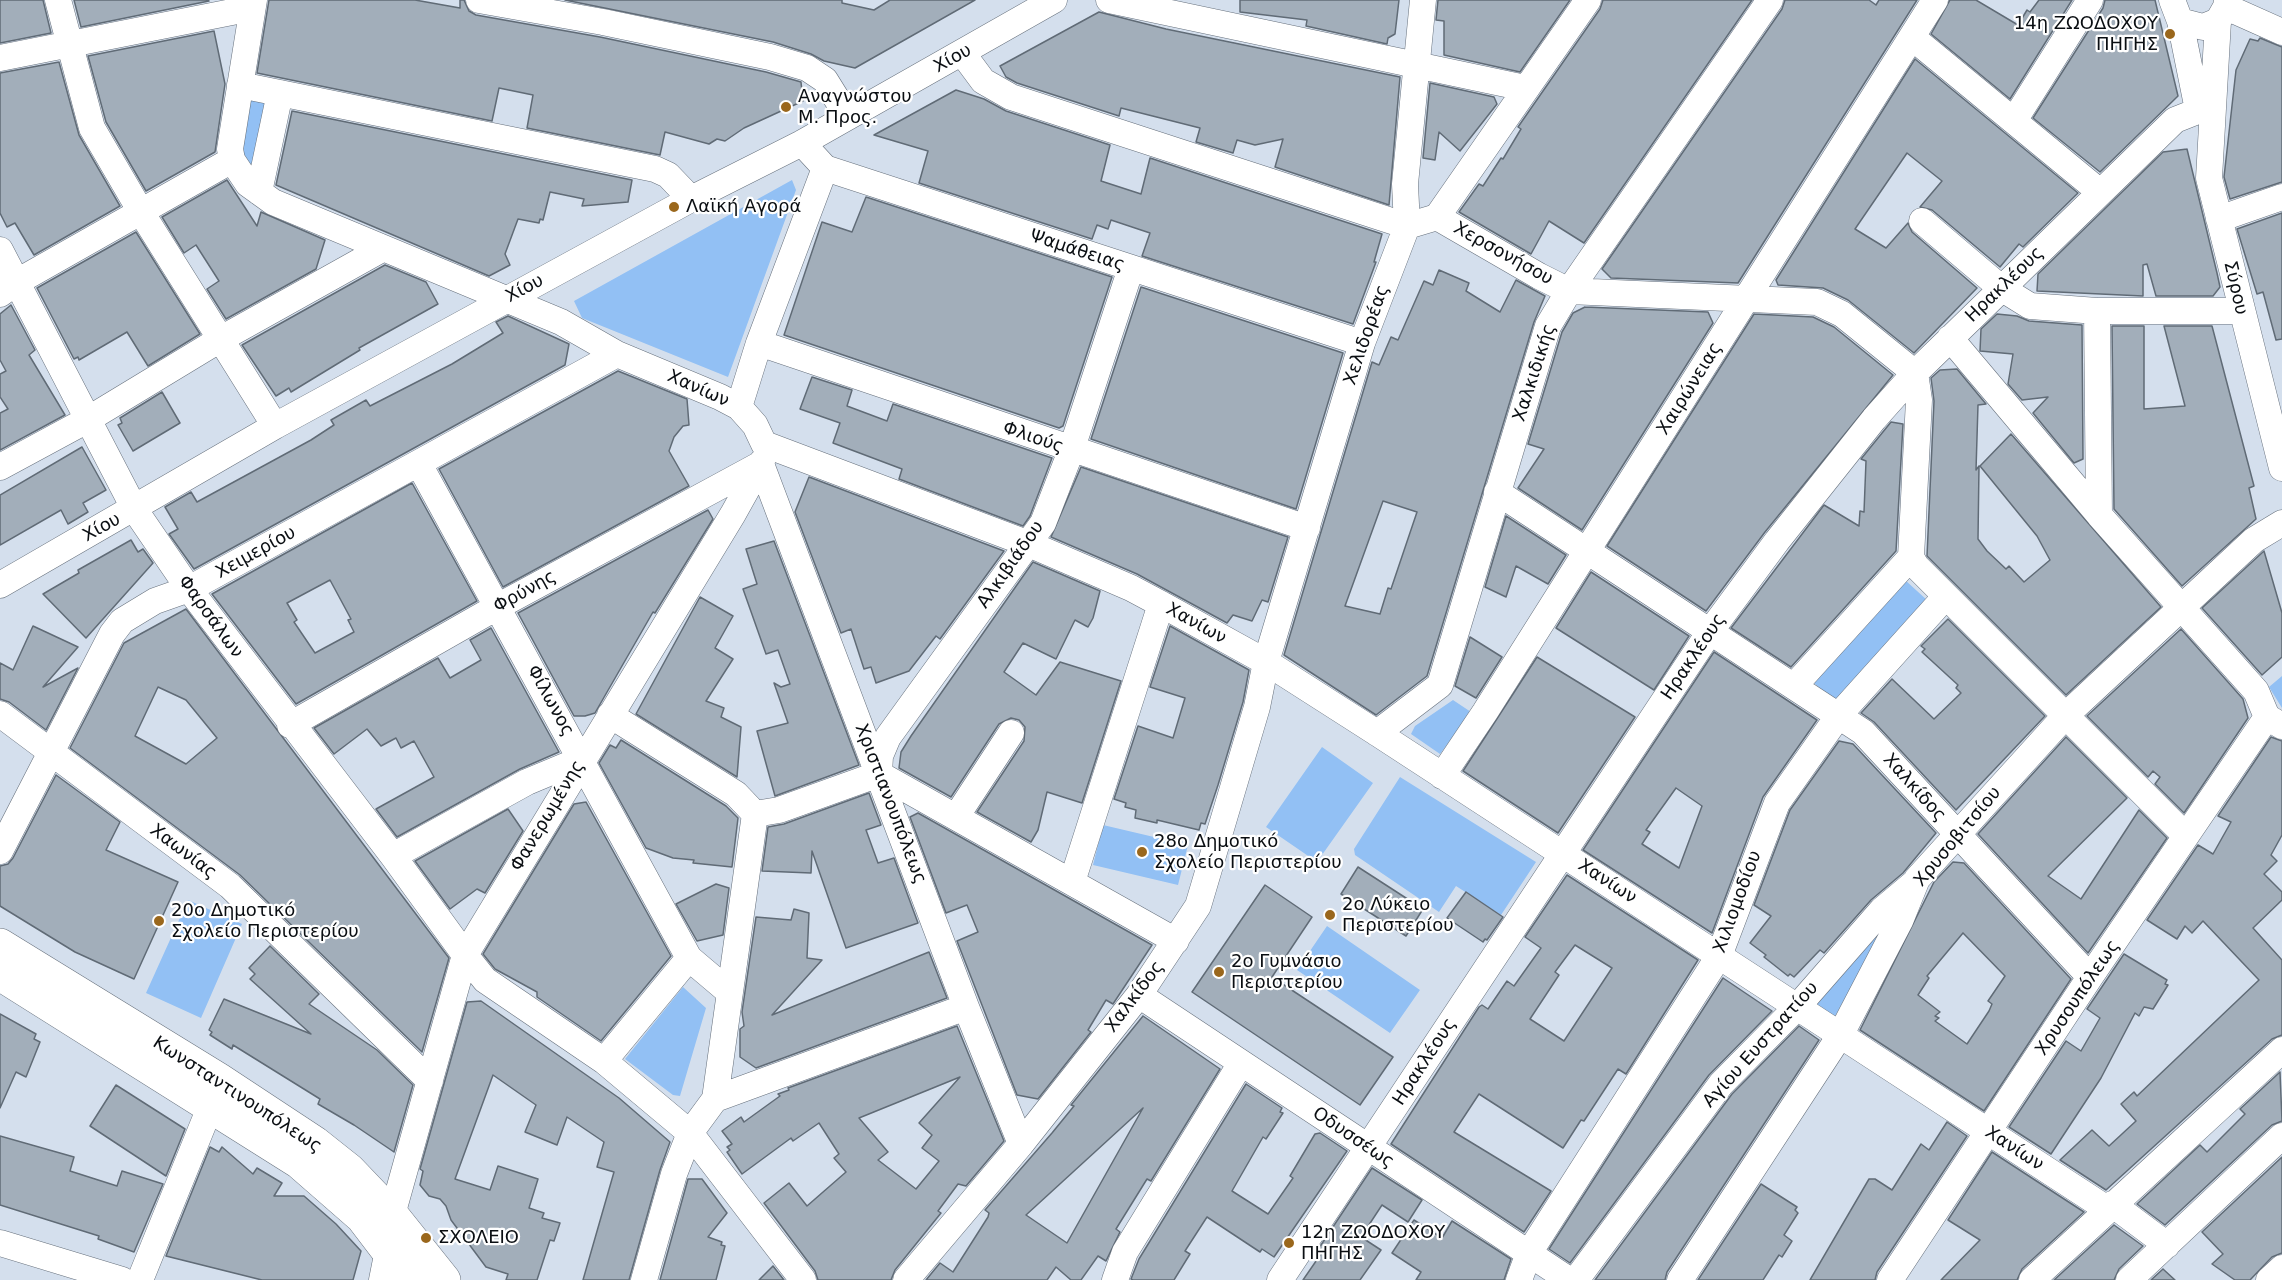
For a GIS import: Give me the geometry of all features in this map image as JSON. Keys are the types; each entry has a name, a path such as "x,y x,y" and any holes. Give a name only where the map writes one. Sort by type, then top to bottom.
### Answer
{"main road":[{"name":"Κωνσταντινουπόλεως","path":"0,945 288,1125 349,1170 392,1215 444,1280"},
{"name":"Κωνσταντινουπόλεως","path":"0,974 268,1140 332,1188 367,1223 385,1265 410,1280"}],"street":[{"path":"58,0 87,118 219,340 275,426"},
{"path":"479,0 614,24 770,57 807,68 825,80 848,117"},
{"name":"Χίου","path":"0,585 135,510 275,426 691,199 802,143 963,54 1054,0"},
{"path":"1108,0 1525,88"},
{"name":"Χελιδορέας","path":"1266,662 1362,343 1407,226 1405,184 1423,0"},
{"path":"1437,217 1588,0"},
{"name":"Χαλκιδικής","path":"1377,733 1440,685 1548,326 1569,291 1770,0"},
{"name":"Χαιρώνειας","path":"1442,776 1587,552 1935,0"},
{"path":"2015,119 2090,0"},
{"path":"0,58 253,4 230,149 232,160 8,289"},
{"path":"2176,10 2203,27 2224,9 2282,32"},
{"name":"Σύρου","path":"2224,9 2206,108 2209,178 2282,468"},
{"name":"Σύρου","path":"2176,10 2206,108"},
{"path":"1913,38 2015,119 2100,192"},
{"path":"963,54 983,81 1011,97 1407,226"},
{"path":"240,85 655,169 668,174 691,199"},
{"path":"259,192 280,93"},
{"name":"Ηρακλέους","path":"1280,1280 1369,1149 1562,853 1710,633 1777,541 1874,419 1915,373 2175,120 2206,108"},
{"name":"Ψαμάθειας","path":"802,143 825,168 1362,343"},
{"name":"Χανίων","path":"232,160 248,184 273,202 561,322 617,354 739,407 755,425 763,454 1029,544 1131,588 1266,662 1841,1034 1989,1133 2167,1245"},
{"path":"739,407 759,343 825,168"},
{"path":"2219,219 2282,197"},
{"name":"Χερσονήσου","path":"1407,226 1437,217 1569,291 1817,302 1842,314 1915,373"},
{"path":"1922,221 2001,288 2030,306 2097,311 2241,311"},
{"path":"0,467 87,420 219,340 382,249"},
{"name":"Φαρσάλων","path":"0,250 8,289 87,420 135,510 189,589 393,856 465,955 485,980 604,1061 690,1133 803,1280"},
{"name":"Αλκιβιάδου","path":"879,774 880,756 888,737 1043,523 1071,451 1131,268"},
{"path":"2097,311 2098,515"},
{"path":"1950,338 2098,515 2256,691 2274,721"},
{"name":"Φλιούς","path":"759,343 1071,451 1307,528"},
{"name":"Χειμερίου","path":"0,851 117,627 155,602 189,589 617,354"},
{"path":"1794,686 1911,557 1919,400 1915,373"},
{"name":"Φρύνης","path":"290,724 763,454"},
{"name":"Φανερωμένης","path":"392,1215 465,955 610,715 763,454"},
{"name":"Χριστιανουπόλεως","path":"763,454 966,1007 1021,1144"},
{"name":"Φίλωνος","path":"419,464 689,958 728,991"},
{"name":"Χαλκίδος","path":"1497,492 1863,732 2090,977"},
{"name":"Χρυσοβιτσίου","path":"1680,1280 1841,1034 1900,921 1917,879 2064,716 2179,607 2254,540 2282,523"},
{"path":"1911,557 1946,596 2064,716 2186,836"},
{"name":"Χιλιομοδίου","path":"1519,1280 1529,1253 1719,956 1777,803 1839,716 1946,596"},
{"path":"1072,882 1161,604"},
{"name":"Χαλκίδος","path":"906,1280 1021,1144 1139,995 1198,906 1257,707 1266,662"},
{"name":"Χαωνίας","path":"0,714 230,886 430,1081"},
{"path":"610,715 736,794 755,814"},
{"name":"Χρυσουπόλεως","path":"1890,1280 2186,836 2274,721"},
{"path":"956,817 1011,733"},
{"path":"393,856 527,782 582,759"},
{"path":"755,814 779,810 879,774 1176,941"},
{"path":"644,1280 674,1174 690,1133 715,1099 728,991 755,814"},
{"name":"Αγίου Ευστρατίου","path":"1576,1280 1720,1084 1798,1006 1882,910 1917,879"},
{"path":"604,1061 689,958"},
{"name":"Οδυσσέως","path":"1139,995 1569,1280"},
{"path":"715,1099 966,1007"},
{"path":"2032,1280 2282,1050"},
{"path":"1116,1280 1125,1252 1240,1063"},
{"path":"140,1280 211,1105"},
{"path":"2129,1280 2282,1136"},
{"path":"0,1243 122,1280"},
{"path":"2269,1280 2282,1268"}],"shaded area":[{"path":"248,100 268,103 254,165 247,166 239,156"},
{"path":"792,180 796,190 728,377 582,318 574,301"},
{"path":"1905,580 1928,601 1838,704 1814,683"},
{"path":"2282,676 2282,708 2269,687"},
{"path":"1453,700 1471,712 1440,754 1411,734 1415,726"},
{"path":"1322,747 1373,783 1317,862 1266,827"},
{"path":"1400,777 1536,862 1501,915 1456,886 1439,912 1355,855 1354,849"},
{"path":"1103,825 1188,845 1178,885 1093,865"},
{"path":"188,900 242,924 201,1018 146,993"},
{"path":"1892,914 1834,1018 1814,1004"},
{"path":"1327,926 1420,990 1390,1033 1297,970"},
{"path":"683,987 706,1008 680,1096 673,1095 625,1059"}],"building":[{"path":"0,0 43,0 51,33 0,43"},
{"path":"74,0 208,0 209,1 81,27"},
{"path":"269,0 415,0 460,8 460,0 464,0 469,11 476,15 600,37 766,72 801,82 803,101 744,128 725,141 717,139 709,144 665,132 660,155 527,128 533,95 499,88 492,121 257,73"},
{"path":"565,0 842,0 842,3 874,10 890,0 975,0 855,68 824,61 811,54 773,42"},
{"path":"1240,0 1399,0 1395,34 1388,38 1387,44 1306,26 1307,20 1240,12"},
{"path":"1438,0 1570,0 1520,72 1444,55 1444,21 1436,20"},
{"path":"1603,0 1752,0 1584,243 1549,221 1531,254 1459,212 1479,184 1483,186 1501,158 1503,159 1521,129 1518,127 1600,9"},
{"path":"1785,0 1869,0 1876,5 1879,0 1917,0 1738,283 1611,278 1602,269 1782,9"},
{"path":"1950,0 1976,0 2018,25 2027,10 2030,12 2039,0 2072,0 2010,99 1931,34"},
{"path":"2105,0 2155,0 2178,96 2100,172 2033,118 2103,8"},
{"path":"1099,12 1166,29 1400,77 1389,205 1275,167 1283,139 1255,145 1237,140 1233,153 1196,142 1200,128 1121,108 1119,116 1017,83 1006,77 1000,66"},
{"path":"214,31 225,84 215,152 146,191 106,122 88,56"},
{"path":"2260,38 2282,47 2282,182 2230,199 2224,177 2236,70 2250,39 2258,41"},
{"path":"1915,59 2078,193 2023,247 2019,244 2000,267 1932,210 1920,207 1942,181 1907,153 1855,229 1886,248 1908,223 1912,232 1977,288 1914,353 1848,300 1823,288 1778,285 1776,280"},
{"path":"59,62 79,135 120,206 34,255 15,223 7,227 0,213 0,73"},
{"path":"1430,83 1494,97 1497,104 1460,151 1439,132 1435,160 1423,158"},
{"path":"956,90 984,99 1006,111 1110,145 1101,181 1141,194 1150,158 1382,234 1374,262 1376,262 1353,324 1142,256 1150,233 1111,220 1108,229 1097,225 1092,239 919,183 928,151 874,135"},
{"path":"292,111 632,180 628,202 582,206 584,199 550,192 543,220 540,219 539,223 518,219 505,254 510,265 489,276 276,185"},
{"path":"2187,149 2220,287 2213,296 2156,296 2147,264 2143,265 2143,296 2037,291 2038,274 2163,152"},
{"path":"227,180 257,226 261,212 325,240 316,269 226,319 207,289 219,281 196,245 184,253 162,217"},
{"path":"866,197 1112,277 1063,426 1059,428 784,335 822,222 852,232"},
{"path":"2282,213 2282,339 2276,340 2263,292 2257,294 2237,229"},
{"path":"136,232 200,334 148,366 127,332 79,360 78,357 74,359 37,288"},
{"path":"385,265 426,282 438,304 359,348 360,350 291,392 289,388 276,396 242,345"},
{"path":"1439,270 1469,283 1466,291 1500,312 1516,280 1545,296 1534,322 1427,676 1376,715 1284,655 1372,362 1379,365 1391,337 1398,340 1424,281 1433,285","holes":["1383,501 1417,512 1391,589 1388,588 1380,614 1345,606"]},
{"path":"1141,287 1343,353 1296,509 1091,439"},
{"path":"11,305 35,350 29,355 65,415 0,450 0,413 8,409 0,397 0,374 6,371 0,360 0,314"},
{"path":"1585,307 1708,312 1713,323 1582,530 1518,488 1544,449 1528,444 1562,332 1573,313"},
{"path":"1754,314 1813,317 1834,327 1893,375 1765,532 1706,611 1607,546"},
{"path":"1997,314 2017,316 2029,321 2082,325 2083,459 2074,463 2033,413 2048,397 2022,400 2008,384 2013,354 1980,351 1981,329"},
{"path":"508,316 569,344 565,365 194,569 169,534 178,529 165,507 191,492 197,502 311,440 334,425 331,420 366,400 370,406 452,364 503,333 496,322"},
{"path":"2112,326 2144,326 2144,409 2185,406 2164,326 2212,326 2254,486 2249,488 2256,519 2182,586 2114,509"},
{"path":"1957,369 1986,404 1978,405 1976,470 1979,466 1978,539 1987,551 2006,569 2009,566 2024,582 2050,560 2037,536 1980,466 2011,434 2161,607 2066,695 1927,556 1934,401 1931,378 1940,370"},
{"path":"618,371 687,399 689,425 683,426 674,437 669,451 689,486 503,587 439,469"},
{"path":"812,377 852,390 847,406 887,421 893,404 1052,458 1030,516 1023,526 899,479 902,469 833,443 840,423 800,409"},
{"path":"162,392 180,423 133,451 118,425 122,423 120,418"},
{"path":"1891,422 1903,424 1896,551 1791,667 1731,628 1824,505 1859,526 1860,511 1864,512 1866,461 1861,459"},
{"path":"82,447 106,490 83,503 88,512 68,524 61,510 0,545 0,495"},
{"path":"1081,467 1288,537 1268,602 1262,600 1252,621 1233,615 1227,623 1137,574 1051,537"},
{"path":"809,477 1004,551 940,639 936,636 909,671 876,683 871,667 864,669 851,629 841,633 795,512"},
{"path":"412,483 477,601 296,704 212,594","holes":["330,580 351,619 348,620 354,632 315,653 294,622 297,620 287,603"]},
{"path":"708,510 713,519 655,613 653,612 595,713 574,716 518,613"},
{"path":"1506,516 1566,555 1548,584 1516,566 1506,597 1485,587"},
{"path":"131,540 138,552 143,549 153,563 86,638 43,594 79,573 78,570"},
{"path":"774,541 859,765 775,796 757,731 788,723 774,683 781,687 790,684 778,650 766,654 743,589 757,584 746,549"},
{"path":"2264,551 2282,613 2282,657 2262,675 2202,608"},
{"path":"1033,562 1100,591 1093,618 1088,627 1075,620 1056,659 1023,643 1004,672 1036,695 1060,662 1121,681 1082,803 1047,792 1038,830 1031,842 977,812 1024,741 1025,727 1019,720 1011,718 999,724 951,797 899,768 901,752 911,736"},
{"path":"1591,572 1689,636 1654,690 1556,628"},
{"path":"700,597 733,616 715,648 733,659 706,701 724,708 721,717 741,727 737,777 636,714"},
{"path":"186,609 449,958 422,1052 240,875 70,748 124,643","holes":["158,687 186,700 217,738 186,764 135,736"]},
{"path":"1948,619 2045,716 1956,810 1874,722 1861,713 1892,679 1934,719 1961,693 1956,688 1958,685 1922,652 1925,649 1921,646"},
{"path":"33,626 78,647 43,687 78,668 46,730 9,702 0,699 0,663 13,670"},
{"path":"1170,626 1249,670 1243,702 1218,785 1205,824 1201,823 1199,830 1157,820 1157,823 1135,818 1136,810 1125,807 1126,803 1114,799 1138,726 1173,738 1185,698 1150,687"},
{"path":"491,628 559,752 520,769 397,837 376,809 434,777 414,741 401,748 396,738 381,746 367,729 334,754 314,728 438,658 450,678 481,660 470,640"},
{"path":"2181,629 2243,699 2248,718 2184,813 2155,784 2160,777 2153,771 2148,777 2087,716"},
{"path":"1470,637 1502,657 1476,698 1455,686"},
{"path":"1714,652 1817,720 1763,797 1712,933 1583,850","holes":["1676,788 1702,806 1679,868 1642,844 1650,832 1646,830"]},
{"path":"1537,657 1635,717 1558,833 1463,771"},
{"path":"2066,737 2127,798 2048,876 2081,899 2139,810 2167,838 2088,953 1978,834"},
{"path":"2271,737 2282,741 2282,835 2271,855 2277,861 2264,874 2282,892 2282,900 2253,928 2282,960 2282,1035 2272,1039 2106,1190 2060,1160 2092,1130 2109,1146 2136,1121 2121,1104 2134,1092 2137,1096 2259,980 2203,921 2192,933 2185,926 2177,939 2147,920 2198,845 2213,854 2231,822 2218,816"},
{"path":"621,740 726,806 738,818 732,867 693,863 694,860 673,858 646,848 599,763 610,745 616,748"},
{"path":"1839,741 1853,744 1936,833 1903,873 1871,900 1824,953 1820,950 1794,977 1790,974 1788,976 1750,943 1771,916 1754,905 1790,810"},
{"path":"56,775 120,822 106,850 178,882 134,979 75,952 0,906 0,866 8,864 13,858"},
{"path":"869,793 881,825 866,830 878,863 894,858 918,923 846,948 812,851 811,873 762,871 768,827 784,824"},
{"path":"586,802 671,956 601,1041 537,997 537,992 495,969 483,954 574,804"},
{"path":"508,809 523,831 485,893 477,889 450,909 415,861"},
{"path":"918,813 1152,945 1113,1004 1106,1000 1088,1030 1091,1032 1038,1099 1017,1095 957,941 978,932 967,905 946,913 910,817"},
{"path":"1953,862 1964,863 2071,979 1984,1111 1860,1030 1934,882","holes":["1963,933 2005,976 1988,1001 1992,1004 1989,1011 1967,1044 1935,1021 1939,1018 1935,1016 1940,1012 1918,995 1929,978 1927,976"]},
{"path":"1358,867 1423,909 1406,936 1341,894"},
{"path":"1567,875 1698,960 1626,1074 1618,1069 1584,1121 1581,1120 1563,1148 1479,1094 1454,1132 1551,1191 1524,1232 1391,1144 1479,1007 1482,1005 1488,1009 1507,981 1514,986 1541,948 1525,937","holes":["1575,945 1612,968 1564,1041 1530,1019 1559,975 1555,972"]},
{"path":"716,884 729,888 723,935 697,941 676,904"},
{"path":"1265,885 1312,917 1272,977 1393,1057 1360,1105 1192,992"},
{"path":"1466,892 1503,917 1487,940 1483,942 1447,918"},
{"path":"794,909 809,913 807,958 822,960 772,1015 929,952 947,998 756,1068 740,1057 740,1029 744,1026 742,1012 756,917 791,920"},
{"path":"270,946 319,994 309,1004 377,1050 413,1085 394,1152 318,1104 320,1099 233,1045 232,1049 210,1035 212,1032 209,1030 224,999 311,1034 250,979 255,974 249,968"},
{"path":"2124,954 2167,980 2165,984 2168,985 2153,1009 2144,1007 2139,1016 2135,1013 2101,1078 2051,1154 2009,1127 2066,1041 2081,1051 2100,1018 2087,1009"},
{"path":"1723,978 1772,1011 1709,1075 1570,1263 1549,1249"},
{"path":"481,1001 619,1098 670,1142 629,1280 583,1280 614,1172 597,1167 604,1142 567,1117 557,1145 525,1132 536,1105 493,1075 455,1179 490,1190 498,1166 538,1179 529,1208 544,1213 542,1218 560,1223 554,1241 550,1240 537,1280 506,1280 508,1274 486,1267 451,1220 446,1206 440,1199 429,1196 420,1185 423,1171 420,1169 467,1002"},
{"path":"0,1014 36,1034 34,1039 40,1042 26,1077 16,1072 0,1108"},
{"path":"1143,1016 1220,1069 1151,1181 1147,1179 1116,1229 1120,1232 1106,1261 1098,1256 1081,1280 1071,1280 1056,1267 1047,1280 926,1280 940,1263 953,1272 988,1217 989,1213 985,1210 1074,1106 1071,1105","holes":["1143,1108 1067,1243 1026,1215"]},
{"path":"957,1026 1004,1141 966,1186 958,1184 938,1211 941,1213 895,1270 891,1280 818,1280 815,1271 764,1203 789,1183 807,1206 846,1172 834,1158 839,1154 819,1123 793,1141 791,1138 742,1174 727,1152 730,1150 727,1147 732,1144 722,1131 741,1117 744,1122 780,1096 778,1094 789,1090 788,1088","holes":["960,1077 919,1123 932,1135 922,1148 939,1161 916,1189 878,1160 888,1152 859,1118"]},
{"path":"1799,1026 1819,1040 1667,1272 1665,1280 1595,1280 1732,1094"},
{"path":"2280,1072 2282,1121 2272,1125 2165,1225 2137,1204 2200,1145 2207,1152 2245,1114 2240,1109"},
{"path":"1246,1084 1282,1108 1280,1112 1283,1113 1266,1139 1263,1137 1232,1191 1268,1214 1293,1178 1290,1176 1315,1134 1320,1133 1347,1151 1274,1257 1262,1249 1260,1252 1207,1217 1185,1251 1190,1254 1174,1280 1131,1279 1139,1259"},
{"path":"116,1085 185,1129 166,1176 90,1126"},
{"path":"1947,1122 1967,1136 1877,1272 1875,1280 1810,1280 1869,1179 1875,1179 1892,1190 1921,1144 1929,1150"},
{"path":"0,1136 74,1157 70,1171 117,1186 122,1171 163,1184 134,1252 98,1239 99,1236 0,1205"},
{"path":"210,1147 219,1152 222,1147 253,1174 257,1168 282,1183 274,1196 304,1196 336,1224 361,1251 353,1280 262,1280 166,1256"},
{"path":"1992,1152 2084,1212 2022,1269 2017,1280 1941,1280 1980,1240 1948,1220"},
{"path":"2282,1157 2282,1253 2272,1257 2250,1280 2235,1280 2212,1264 2223,1254 2202,1232"},
{"path":"1372,1168 1422,1200 1408,1222 1382,1205 1361,1237 1381,1250 1360,1280 1303,1280 1323,1251 1319,1248"},
{"path":"688,1179 702,1179 727,1213 708,1237 722,1242 721,1245 725,1246 716,1280 660,1280"},
{"path":"1761,1184 1797,1207 1795,1210 1798,1213 1784,1235 1792,1241 1782,1257 1779,1255 1763,1280 1698,1280"},
{"path":"1414,1220 1442,1238 1452,1221 1511,1259 1504,1280 1416,1280 1421,1272 1392,1253"},
{"path":"2114,1225 2143,1246 2119,1269 2114,1280 2054,1280"},
{"path":"773,1266 784,1280 759,1280"},
{"path":"2163,1269 2175,1280 2151,1280"}],"place":[{"name":"14η ΖΩΟΔΟΧΟΥ ΠΗΓΗΣ","path":"2170,34"},
{"name":"Αναγνώστου Μ. Προς.","path":"786,107"},
{"name":"Λαϊκή Αγορά","path":"674,207"},
{"name":"28ο Δημοτικό Σχολείο Περιστερίου","path":"1142,852"},
{"name":"2ο Λύκειο Περιστερίου","path":"1330,915"},
{"name":"20ο Δημοτικό Σχολείο Περιστερίου","path":"159,921"},
{"name":"2ο Γυμνάσιο Περιστερίου","path":"1219,972"},
{"name":"ΣΧΟΛΕΙΟ","path":"426,1238"},
{"name":"12η ΖΩΟΔΟΧΟΥ ΠΗΓΗΣ","path":"1289,1243"}]}
